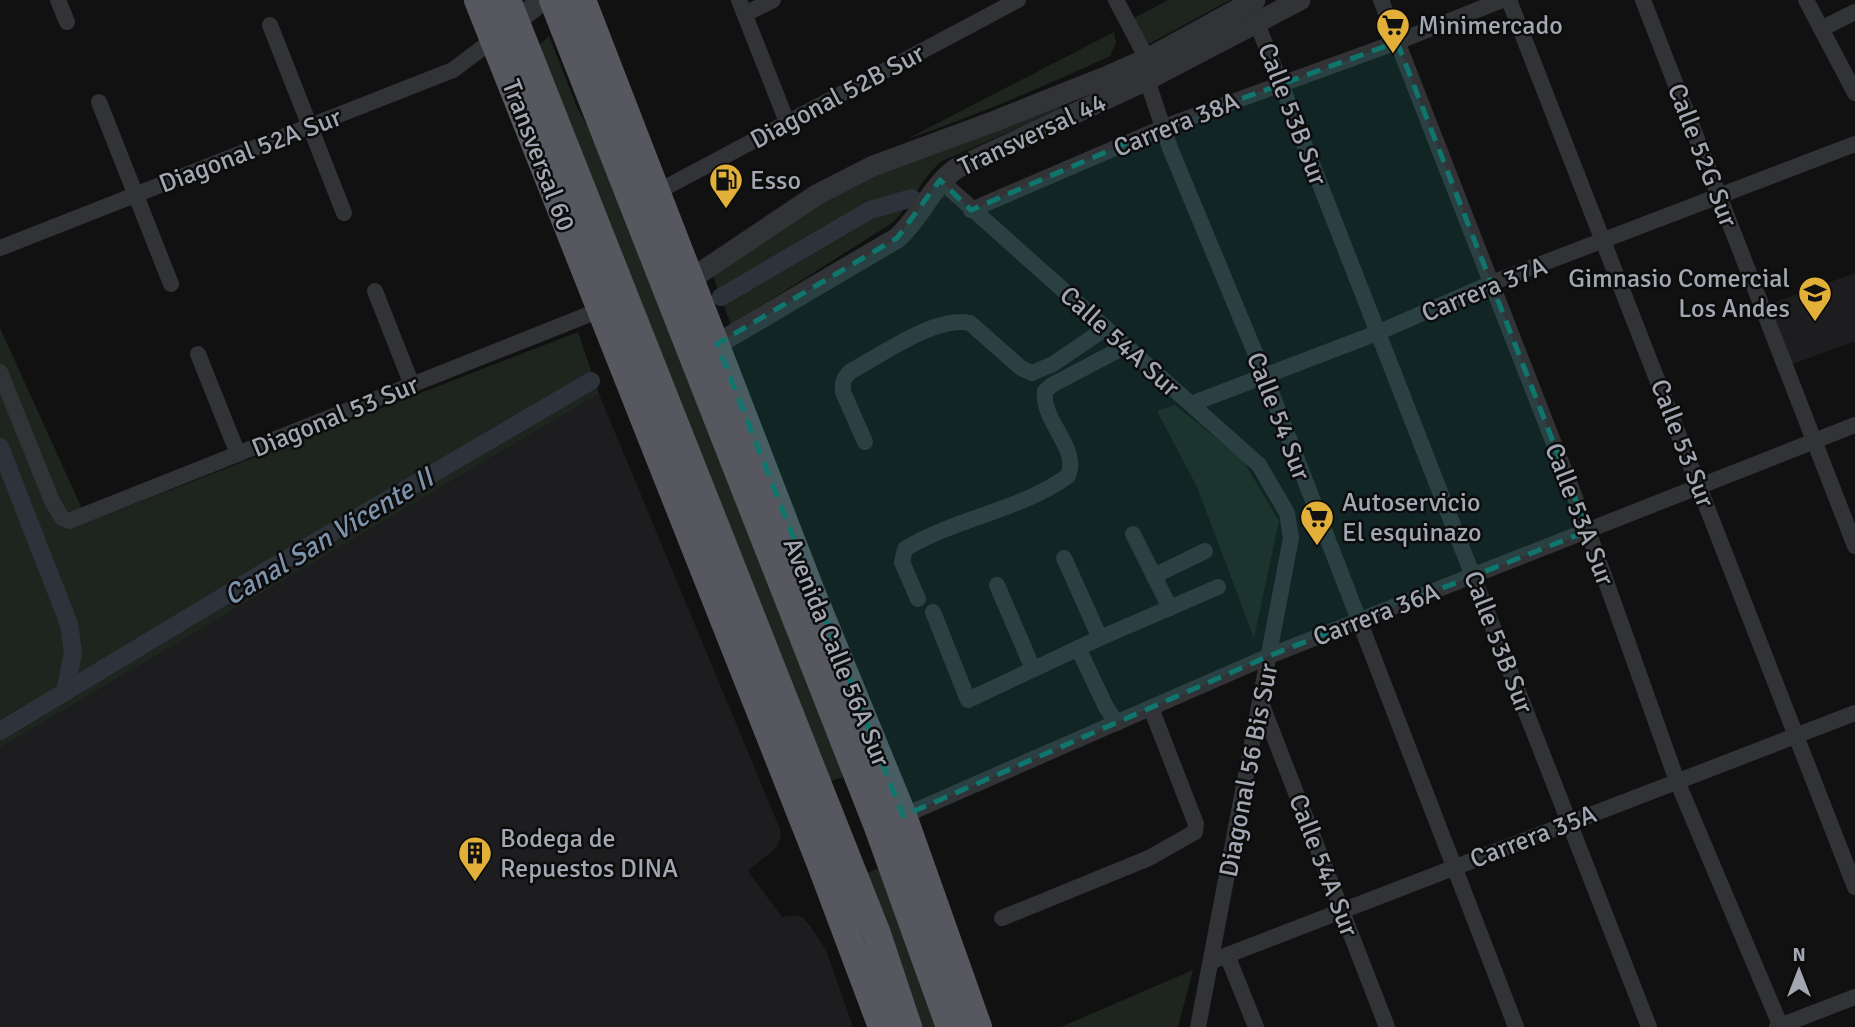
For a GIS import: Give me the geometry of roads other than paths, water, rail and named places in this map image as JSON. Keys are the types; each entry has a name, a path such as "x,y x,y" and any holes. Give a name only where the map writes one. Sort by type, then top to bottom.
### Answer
{"highway":[{"name":"Transversal 60","path":"478,0 506,20 590,211 613,306"},
{"path":"553,0 625,182 679,283"},
{"path":"582,0 657,192 679,283"},
{"name":"Transversal 60","path":"506,20 533,139 613,306"},
{"path":"624,107 625,182"},
{"path":"533,139 590,211"},
{"name":"Avenida Calle 56A Sur","path":"679,283 717,344 812,594 903,816 970,1026"},
{"name":"Avenida Calle 56A Sur","path":"679,283 765,537 878,827 970,1026"},
{"path":"613,306 736,578 877,934 908,1027"},
{"path":"613,306 745,673 820,862 881,1027"},
{"path":"765,537 812,594"},
{"path":"736,578 745,673"}],"street":[{"path":"58,0 67,22"},
{"path":"506,20 543,0"},
{"path":"773,0 742,7 787,122"},
{"name":"Diagonal 52B Sur","path":"657,192 1018,0"},
{"name":"Calle 54 Sur","path":"1115,0 1147,70 1164,127 1264,374 1516,1027"},
{"name":"Transversal 44","path":"679,283 818,194 873,166 995,121 1147,70 1255,0"},
{"name":"Transversal 44","path":"717,344 897,238 907,229 940,180 966,163 1147,70 1257,23 1300,0"},
{"name":"Calle 53A Sur","path":"1381,0 1588,531 1677,780 1779,1027"},
{"name":"Carrera 38A","path":"971,210 1164,127 1397,42 1502,0"},
{"name":"Calle 53 Sur","path":"1509,0 1855,887"},
{"name":"Calle 52G Sur","path":"1643,0 1855,546"},
{"path":"1806,0 1855,93"},
{"path":"1821,29 1855,12"},
{"name":"Diagonal 52A Sur","path":"0,248 453,70 506,20"},
{"name":"Calle 53B Sur","path":"1257,23 1649,1027"},
{"path":"270,25 344,213"},
{"path":"99,102 171,284"},
{"name":"Carrera 37A","path":"1191,404 1377,333 1491,284 1855,144"},
{"name":"Calle 54A Sur","path":"940,180 1259,466 1287,513"},
{"path":"375,291 412,386"},
{"name":"Diagonal 53 Sur","path":"0,372 52,500 62,518 69,522 613,306"},
{"path":"865,442 843,392 845,376 919,334 950,322 970,323 1021,368 1032,373 1053,363 1106,328"},
{"path":"918,599 902,562 905,549 927,537 1042,491 1068,476 1071,466 1064,444 1045,408 1045,391 1126,346"},
{"path":"198,354 239,454"},
{"name":"Carrera 36A","path":"903,816 1269,656 1855,425"},
{"path":"1287,513 1313,503"},
{"name":"Diagonal 56 Bis Sur","path":"1198,1027 1220,958 1291,538 1287,513"},
{"path":"1133,534 1170,608"},
{"path":"1154,576 1205,551"},
{"path":"1064,558 1100,638"},
{"path":"997,585 1033,669"},
{"path":"933,612 968,700 1100,638 1218,587"},
{"path":"1078,649 1106,707 1117,723"},
{"name":"Calle 54A Sur","path":"1261,703 1387,1027"},
{"path":"1002,918 1139,862 1168,849 1195,832 1196,824 1151,708"},
{"name":"Carrera 35A","path":"1220,958 1855,713"},
{"path":"1220,958 1255,1027"},
{"path":"1779,1027 1855,997"}],"waterway":[{"name":"Canal San Vicente II","path":"721,297 870,210 912,198"},
{"name":"Canal San Vicente II","path":"0,731 266,571 591,381"},
{"name":"Canal San Vicente II","path":"0,447 69,624 73,653 65,692"}],"place":[{"name":"Minimercado","path":"1393,55"},
{"name":"Esso","path":"726,210"},
{"name":"Gimnasio Comercial Los Andes","path":"1815,323"},
{"name":"Autoservicio El esquinazo","path":"1317,547"},
{"name":"Bodega de Repuestos DINA","path":"475,883"}]}
